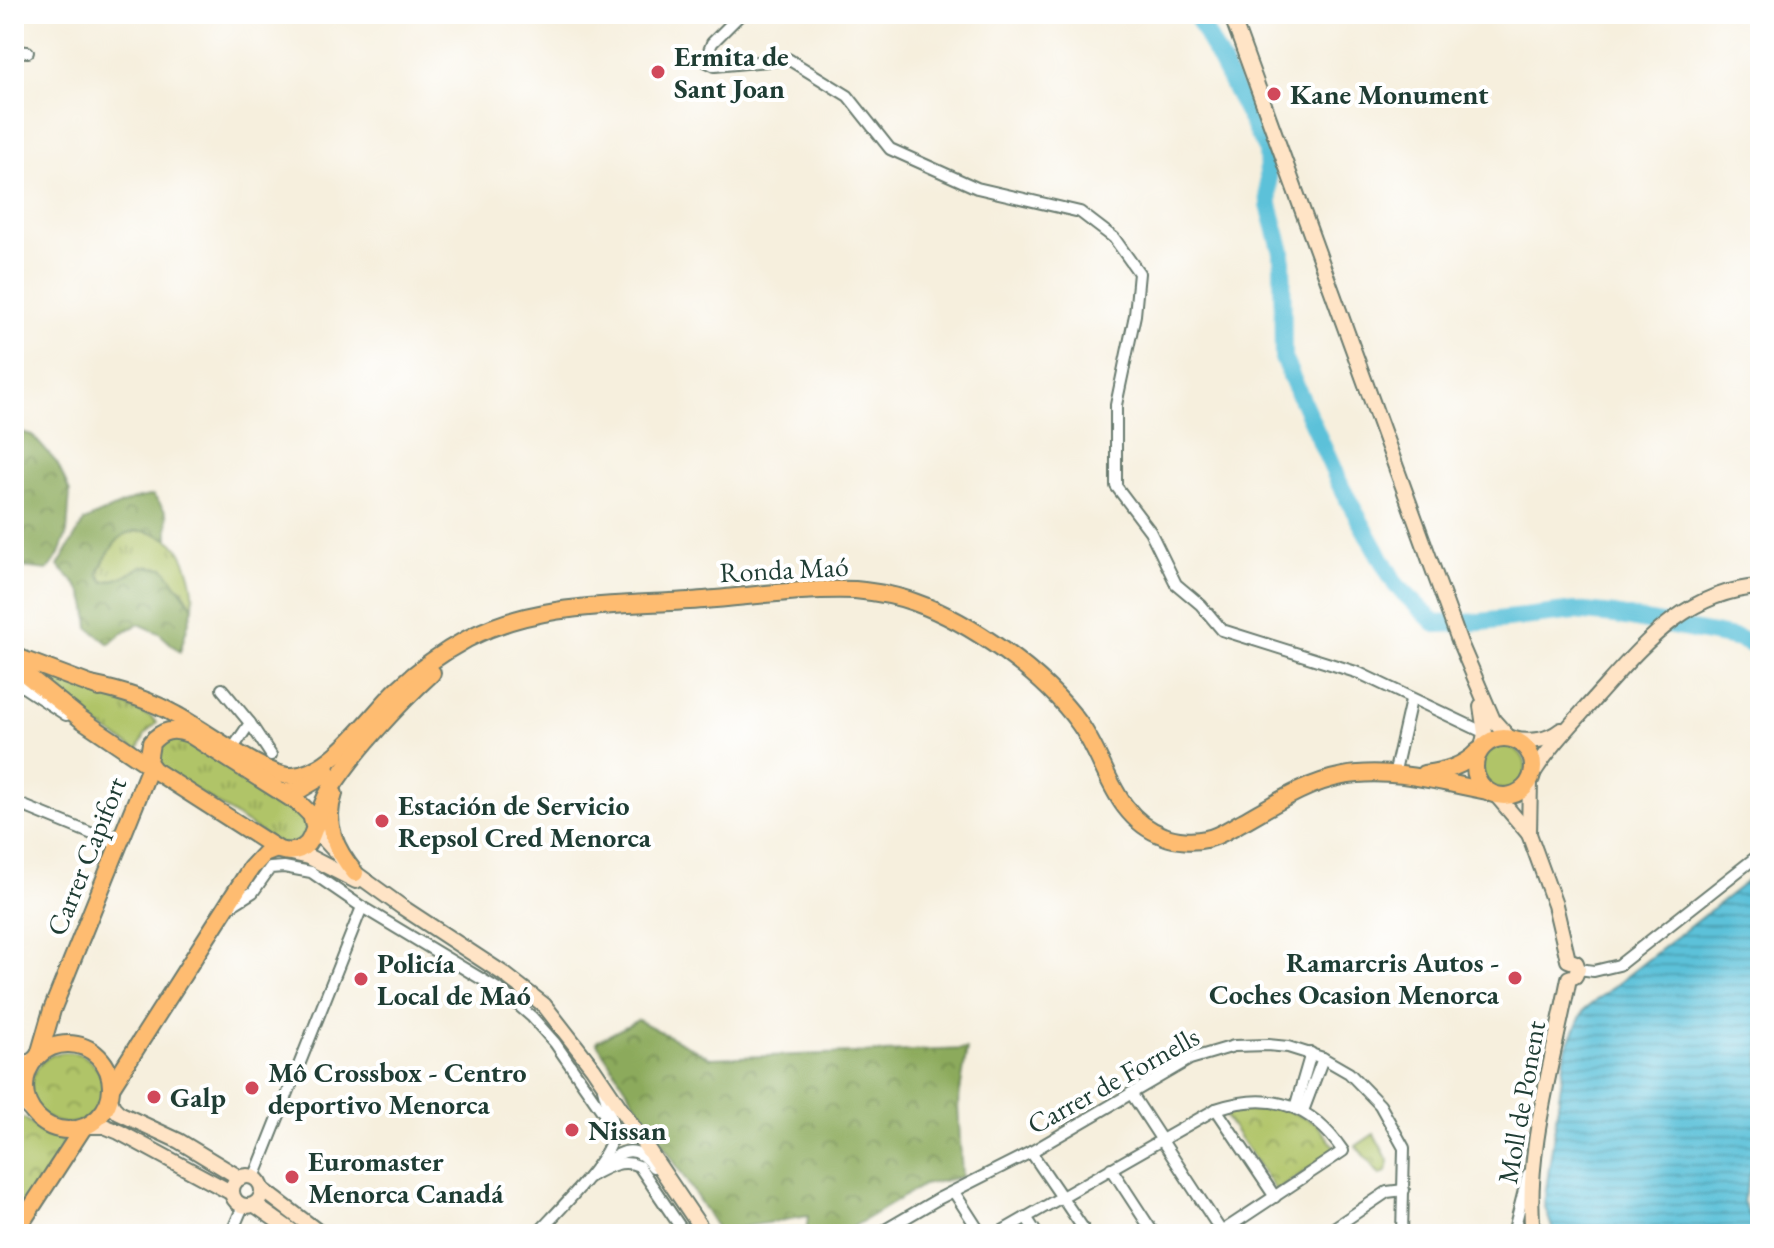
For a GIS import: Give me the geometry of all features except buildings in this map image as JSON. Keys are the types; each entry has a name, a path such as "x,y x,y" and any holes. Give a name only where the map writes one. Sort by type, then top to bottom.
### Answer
{"main road":[{"name":"Ronda Maó","path":"440,657 482,632 508,621 562,611 839,589 903,598 943,615 992,644 1032,675 1079,722 1124,807 1142,825 1180,840 1205,840 1289,795 1323,781 1348,775 1400,775 1456,768 1469,761 1482,744"},
{"name":"Ronda Maó","path":"360,751 425,679 461,646 482,632"},
{"path":"14,656 138,704 177,724 306,809 314,827"},
{"path":"91,685 119,691 159,707 282,776 308,774 341,749 399,688 440,657"},
{"path":"282,792 296,792 327,774 396,699 440,657"},
{"path":"14,665 114,742 282,850"},
{"name":"Carrer Capifort","path":"38,1056 52,1010 149,766 148,755 157,736 173,729 189,734"},
{"path":"1496,739 1512,740 1522,745 1532,759 1531,778 1520,792 1505,797 1492,794 1476,777 1474,768 1482,744 1496,739"},
{"path":"14,1234 86,1127 102,1115 111,1093 257,861 282,850 303,848 310,840 323,802 360,751"},
{"path":"355,873 334,842 329,809 340,780 360,751"},
{"name":"Ronda Maó","path":"1400,775 1492,794"},
{"path":"86,1127 60,1130 48,1126 32,1112 26,1098 18,1096 38,1056 61,1044 84,1047 103,1061 109,1073 111,1093"}],"street":[{"path":"741,14 712,43 705,61 715,66 788,59 848,96 890,149 977,188 1080,212 1114,238 1139,273 1135,315 1116,405 1116,486 1150,531 1176,584 1201,605 1222,630 1359,673 1411,700 1482,744"},
{"path":"1231,14 1444,602 1493,720 1512,740 1530,742 1544,739 1574,721"},
{"path":"14,51 28,52"},
{"path":"1531,778 1553,745 1646,642 1685,610 1714,595 1760,587"},
{"path":"1474,678 1482,744"},
{"path":"14,681 83,727 114,742"},
{"path":"222,689 271,755"},
{"path":"1400,775 1411,700"},
{"path":"233,748 250,723"},
{"name":"Moll de Ponent","path":"1531,778 1529,834 1555,905 1572,969 1537,1141 1531,1189 1533,1234"},
{"name":"Moll de Ponent","path":"1492,794 1529,834"},
{"path":"14,802 117,844"},
{"path":"314,827 355,873 526,990 558,1021 705,1234"},
{"path":"282,850 320,861 402,907"},
{"path":"1572,969 1594,971 1619,965 1760,854"},
{"path":"225,909 253,892 270,868 311,872 362,907 503,992 532,1017 555,1043 611,1124"},
{"path":"252,1182 362,907"},
{"name":"Carrer de Fornells","path":"882,1233 1031,1152 1190,1059 1234,1046 1268,1045 1323,1058 1349,1073 1380,1105 1404,1148 1402,1234"},
{"path":"1299,1110 1311,1053"},
{"path":"14,1068 38,1056"},
{"path":"1299,1110 1323,1058"},
{"path":"537,1234 587,1178 608,1148 612,1137 611,1124 602,1082"},
{"path":"111,1093 113,1107 119,1113 179,1141 252,1182 321,1234"},
{"path":"997,1234 1160,1140 1216,1109 1261,1100 1299,1110 1326,1129 1343,1151 1221,1233 1160,1140 1131,1093"},
{"path":"1216,1109 1275,1197"},
{"path":"86,1127 104,1126 119,1132 232,1193 236,1201 249,1205 296,1234"},
{"path":"1513,1234 1537,1141"},
{"path":"587,1178 616,1154 633,1150 648,1160 668,1188 678,1194"},
{"path":"1031,1152 1087,1234"},
{"path":"587,1178 614,1164 627,1162 639,1166 685,1234"},
{"path":"1111,1168 1154,1234"},
{"path":"232,1193 234,1184 252,1182"},
{"path":"231,1234 249,1205 261,1198 252,1182"},
{"path":"1325,1234 1387,1192 1404,1190"},
{"path":"954,1192 981,1234"},
{"path":"1026,1217 1037,1234"}],"green space":[{"path":"14,430 32,435 57,463 70,492 67,533 58,556 47,570 14,566"},
{"path":"153,495 167,513 168,539 142,531 124,535 111,549 98,573 104,582 124,577 142,566 164,568 193,607 180,652 159,633 139,624 109,644 89,628 82,593 58,566 84,521 131,500"},
{"path":"148,530 163,536 180,552 190,575 193,607 181,588 142,566 124,577 104,582 98,573 110,549 123,534"},
{"path":"39,674 106,696 151,717 157,723 145,734 138,751 88,719 38,677"},
{"path":"178,736 297,809 306,829 300,840 279,844 160,767 156,758 162,741"},
{"path":"1504,746 1520,752 1526,768 1520,784 1504,790 1488,784 1482,768 1488,752"},
{"path":"638,1020 711,1058 967,1049 958,1104 962,1177 923,1185 841,1234 806,1234 808,1216 719,1231 596,1042"},
{"path":"67,1052 87,1058 97,1068 103,1088 97,1108 87,1118 67,1124 47,1118 37,1108 31,1088 37,1068 47,1058"},
{"path":"1234,1106 1278,1106 1316,1123 1337,1150 1276,1191 1221,1110"},
{"path":"24,1118 46,1136 62,1139 63,1149 26,1205 14,1201 14,1129 18,1120"},
{"path":"1374,1134 1389,1162 1387,1171 1380,1175 1356,1146"}],"water":[{"path":"1760,871 1760,1138 1743,1201 1757,1234 1554,1234 1544,1204 1566,1048 1584,1010"}],"waterway":[{"path":"1196,14 1267,151 1269,205 1282,252 1283,358 1342,489 1396,585 1436,624 1575,611 1615,615 1739,639 1760,648"}],"place":[{"name":"Ermita de Sant Joan","path":"658,72"},
{"name":"Kane Monument","path":"1274,94"},
{"name":"Estación de Servicio Repsol Cred Menorca","path":"382,821"},
{"name":"Ramarcris Autos - Coches Ocasion Menorca","path":"1515,978"},
{"name":"Policía Local de Maó","path":"361,979"},
{"name":"Mô Crossbox - Centro deportivo Menorca","path":"252,1088"},
{"name":"Galp","path":"154,1097"},
{"name":"Nissan","path":"572,1130"},
{"name":"Euromaster Menorca Canadá","path":"292,1177"}]}
